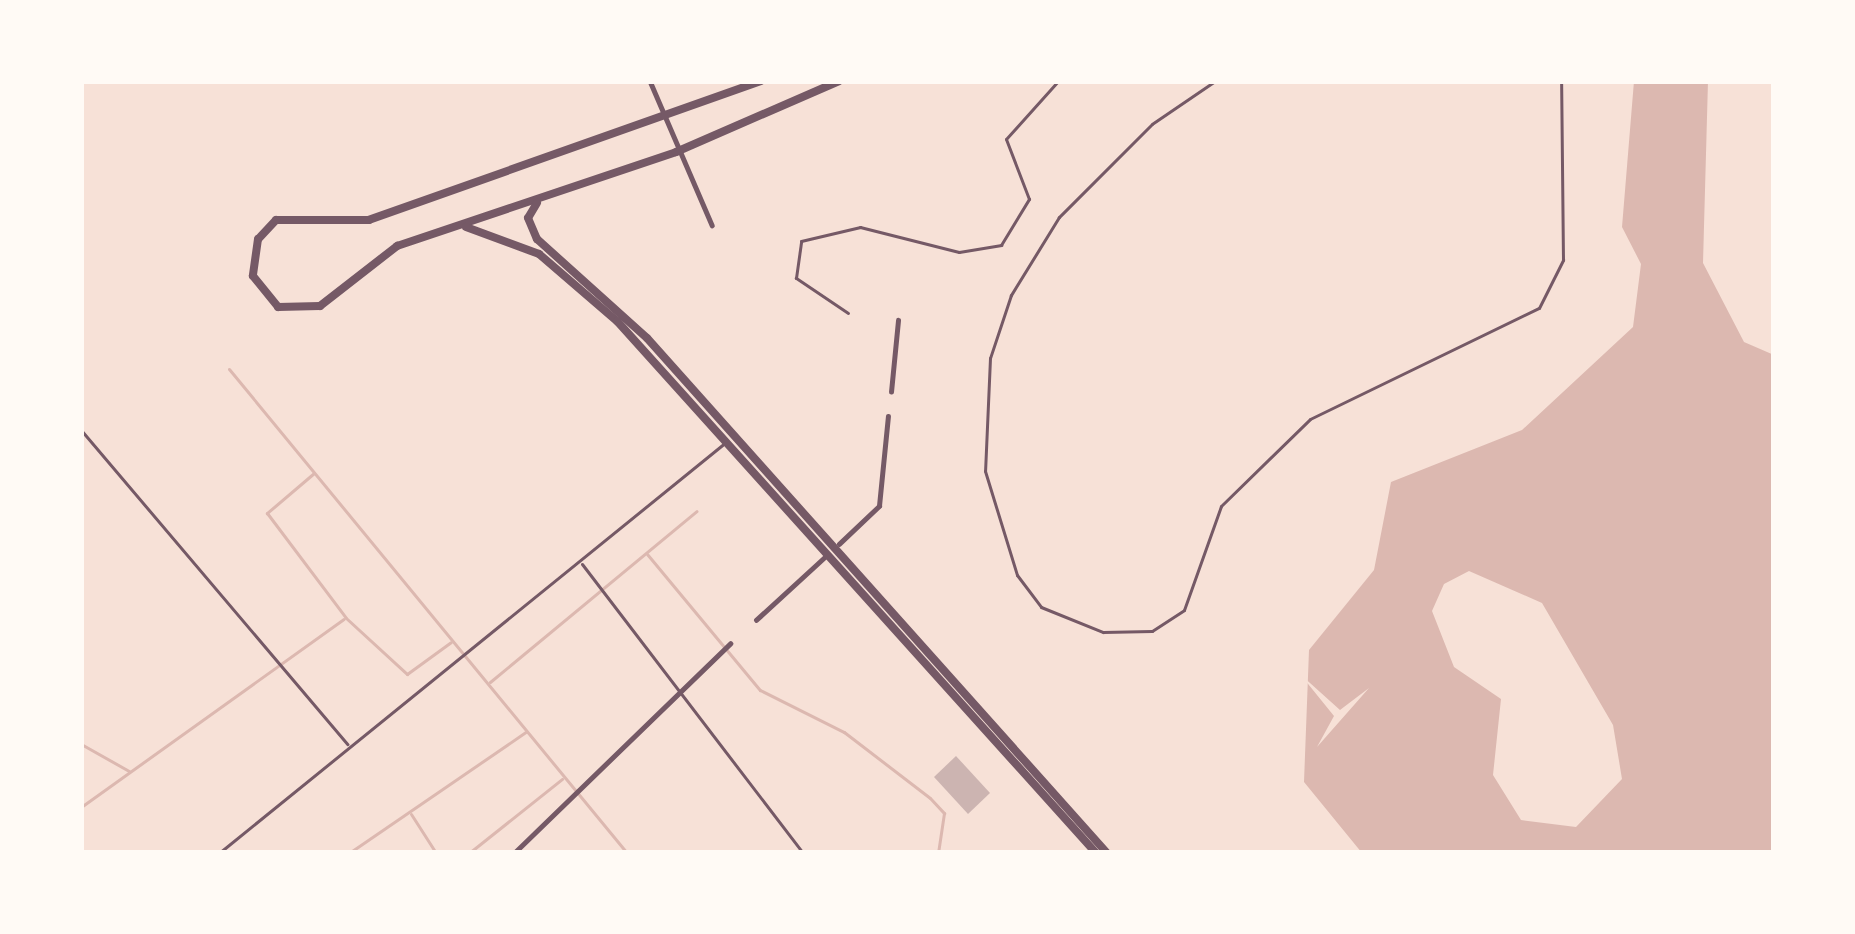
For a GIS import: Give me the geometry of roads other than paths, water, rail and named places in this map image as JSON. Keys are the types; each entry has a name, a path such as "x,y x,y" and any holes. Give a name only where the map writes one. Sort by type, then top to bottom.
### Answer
{"street":[{"path":"650,81 703,218 712,225"},
{"path":"761,81 389,214 276,220 258,239 253,276 278,307 309,310 397,246 548,196 839,81"},
{"path":"548,196 529,211 532,233 605,295 1096,853"},
{"path":"458,227 503,235 560,268 731,438 1107,853"},
{"path":"891,392 898,320"},
{"path":"839,544 879,506 888,416"},
{"path":"756,620 827,555"},
{"path":"514,853 730,644"}],"lane":[{"path":"848,313 796,278 801,241 860,227 959,252 1001,244 1029,199 1006,139 1058,81"},
{"path":"1215,81 1076,197 1002,316 984,398 985,471 1031,599 1103,632 1165,625 1190,602 1221,506 1258,460 1356,391 1539,308 1563,260 1561,81"},
{"path":"81,430 350,747"},
{"path":"219,853 482,645 731,438"},
{"path":"581,562 803,853"},
{"path":"230,845 236,853"}],"waterway":[{"path":"229,369 627,853"},
{"path":"314,473 267,513 346,618 407,674 451,642"},
{"path":"490,682 697,511"},
{"path":"647,554 760,690 844,732 930,798 944,813 938,853"},
{"path":"81,807 344,619"},
{"path":"349,853 526,732"},
{"path":"81,744 129,771"},
{"path":"469,853 562,779"},
{"path":"411,814 436,853"}]}
